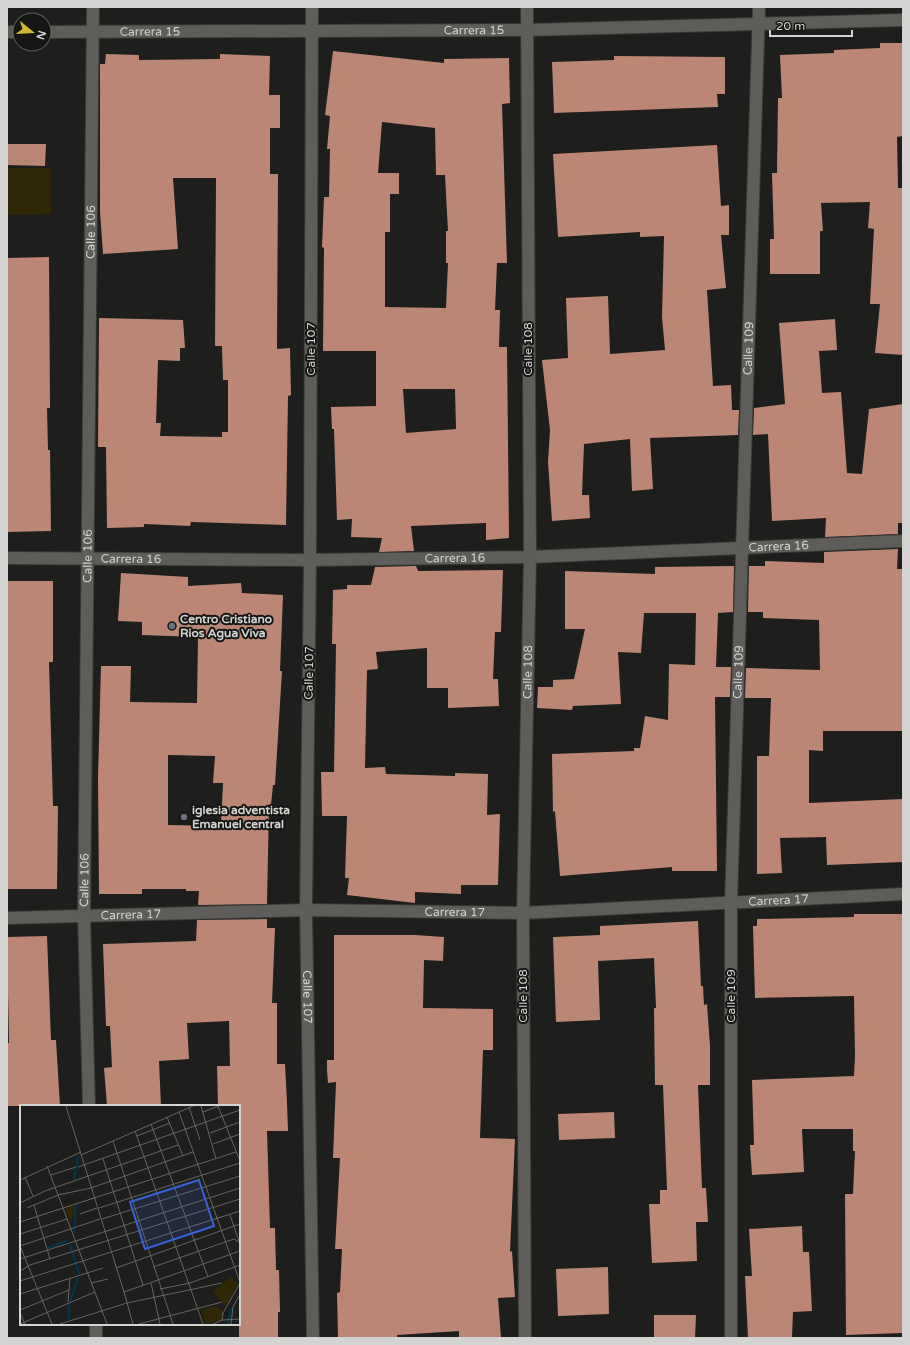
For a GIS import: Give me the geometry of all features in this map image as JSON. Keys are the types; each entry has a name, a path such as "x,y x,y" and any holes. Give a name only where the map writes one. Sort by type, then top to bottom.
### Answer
{"street":[{"name":"Calle 106","path":"89,1105 84,916 93,7"},
{"name":"Calle 107","path":"312,7 310,560 306,910 313,1338"},
{"name":"Calle 108","path":"525,1338 523,913 530,556 527,7"},
{"name":"Calle 109","path":"731,1338 730,903 759,7"},
{"name":"Carrera 15","path":"52,32 527,30 903,20"},
{"name":"Carrera 16","path":"7,558 310,560 530,556 903,541"},
{"name":"Carrera 17","path":"7,918 306,910 523,913 903,894"},
{"path":"96,1325 96,1338"}],"shaded area":[{"path":"7,168 51,168 51,214 7,215"}],"building":[{"path":"880,43 903,43 903,136 897,137 898,188 903,188 903,355 875,353 880,304 870,304 874,229 868,228 870,202 821,203 823,231 820,231 820,274 770,274 770,239 774,239 772,173 777,173 778,98 782,98 780,55 834,53 834,50 880,48"},
{"path":"333,51 444,63 444,59 509,58 510,103 502,104 507,263 497,263 495,310 500,310 499,347 507,347 509,538 486,540 486,523 411,526 414,551 379,552 382,538 351,537 352,519 337,520 334,429 332,429 331,407 376,406 376,351 323,351 324,248 322,247 324,197 329,197 330,149 327,149 330,116 325,115","holes":["382,122 435,128 436,175 445,175 448,231 446,231 446,263 448,263 446,308 385,307 385,232 390,232 390,194 399,194 399,173 378,173","403,389 455,389 456,429 406,433"]},
{"path":"106,54 139,55 139,60 220,59 220,54 270,56 269,95 280,95 280,128 270,128 270,174 278,174 277,349 290,348 291,395 288,396 286,525 191,522 190,526 144,524 144,527 107,528 106,447 98,447 99,318 183,320 185,348 180,348 180,361 158,360 156,423 161,423 160,436 222,437 222,432 228,432 228,380 223,380 222,346 215,346 216,178 173,178 178,249 103,254 100,212 100,64 105,64"},
{"path":"614,56 725,57 725,94 717,94 718,107 554,113 552,62 614,60"},
{"path":"7,144 46,144 45,166 7,165"},
{"path":"717,145 721,206 729,205 729,235 721,235 726,288 707,290 713,386 731,385 732,410 739,410 738,435 650,438 653,489 632,491 630,439 584,444 582,495 589,495 590,518 552,521 548,462 550,430 542,360 568,358 566,298 608,296 610,354 665,350 662,317 664,236 640,237 640,232 558,237 553,154"},
{"path":"49,257 50,408 47,408 48,450 50,450 51,531 7,532 7,258"},
{"path":"835,319 837,350 819,351 822,393 841,392 847,473 862,474 869,409 903,404 903,523 898,523 898,534 825,537 826,518 772,521 768,434 753,435 754,408 785,404 779,323"},
{"path":"898,549 897,569 903,569 903,731 823,731 823,751 809,750 809,803 903,799 903,862 827,865 826,837 780,838 782,873 757,874 757,756 769,756 771,698 745,698 746,668 820,670 819,620 763,618 763,612 748,612 749,566 765,566 765,561 824,563 824,552"},
{"path":"416,566 418,571 503,570 501,632 495,632 493,679 498,679 499,706 448,708 448,688 427,688 427,648 376,652 378,669 367,670 365,768 385,767 386,774 455,776 455,773 488,774 487,815 500,814 498,885 461,885 461,894 415,892 415,903 347,895 349,878 345,878 347,816 322,816 321,772 334,772 336,644 332,644 333,590 347,589 347,585 371,585 375,567"},
{"path":"734,566 733,612 718,613 716,667 731,667 730,697 715,697 717,871 672,871 672,867 560,876 555,811 553,812 552,754 634,751 634,748 640,748 645,716 668,720 669,664 695,665 696,613 644,613 641,653 618,652 621,704 573,706 572,710 537,708 538,687 553,687 553,680 574,679 585,629 565,629 565,571 655,574 655,567"},
{"path":"121,573 188,577 188,586 241,583 242,593 283,595 280,671 282,671 275,785 273,785 271,805 269,805 267,904 198,905 199,891 186,891 186,889 142,889 142,894 99,894 98,778 101,666 131,666 130,702 197,703 198,637 142,635 142,622 118,621","holes":["168,755 215,756 213,783 223,783 221,826 168,825"]},
{"path":"7,581 53,581 53,662 49,662 53,806 58,806 57,889 7,889"},
{"path":"854,914 903,914 903,1333 846,1335 845,1194 853,1194 855,1151 853,1151 853,1129 802,1129 804,1172 752,1175 750,1145 754,1145 752,1080 854,1076 855,1056 854,996 755,998 753,926 757,926 757,919 854,917"},
{"path":"267,919 267,928 275,928 272,1003 277,1003 277,1064 285,1064 288,1131 267,1131 270,1228 275,1228 276,1270 279,1270 280,1312 278,1312 278,1338 239,1338 240,1105 218,1105 217,1066 230,1066 229,1021 187,1023 189,1059 159,1061 161,1105 107,1105 104,1068 112,1067 110,1026 106,1026 103,944 196,941 197,920"},
{"path":"698,921 701,986 703,986 704,1005 707,1004 710,1046 710,1085 698,1085 702,1188 706,1188 708,1222 696,1222 697,1261 652,1263 649,1204 660,1204 660,1190 667,1190 663,1085 655,1085 654,1008 656,1008 654,958 598,961 600,1020 556,1022 553,937 600,935 600,926"},
{"path":"334,935 415,935 444,937 443,961 424,960 423,1008 493,1009 493,1050 483,1050 480,1138 515,1139 510,1252 512,1251 515,1297 498,1298 501,1338 459,1338 459,1331 397,1335 397,1338 338,1338 337,1293 340,1292 342,1249 335,1249 340,1158 333,1158 336,1082 328,1083 327,1070 327,1060 334,1060"},
{"path":"47,936 51,1040 56,1040 60,1105 7,1106 7,1043 9,1043 7,937"},
{"path":"614,1112 615,1138 559,1140 558,1114"},
{"path":"802,1226 803,1252 809,1252 812,1311 793,1312 792,1338 748,1338 745,1276 752,1276 749,1229"},
{"path":"608,1267 609,1314 558,1316 556,1269"},
{"path":"654,1315 696,1315 695,1338 654,1338"}],"place":[{"name":"Centro Cristiano Rios Agua Viva","path":"172,626"},
{"name":"iglesia adventista Emanuel central","path":"184,817"}]}
